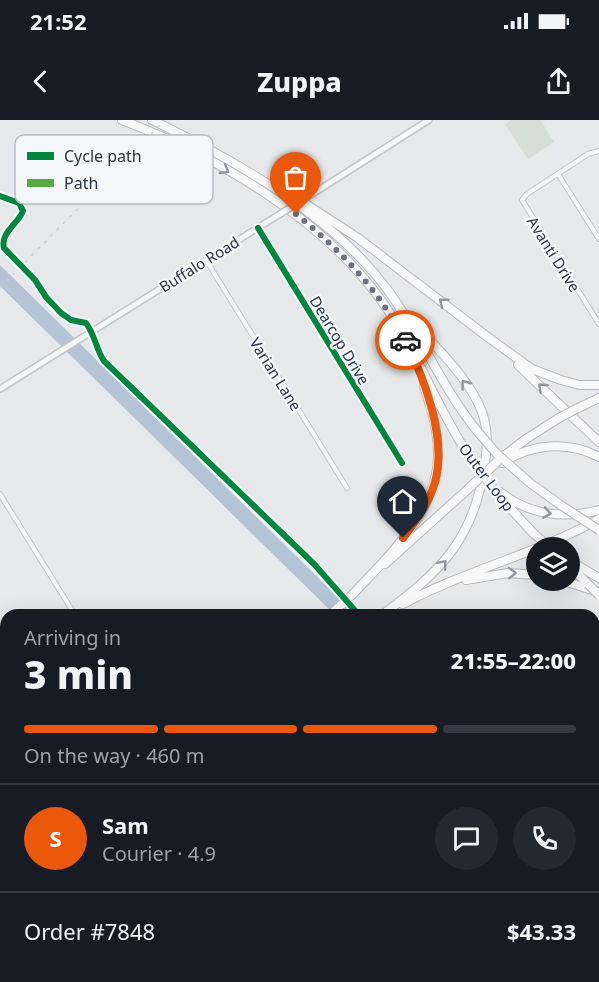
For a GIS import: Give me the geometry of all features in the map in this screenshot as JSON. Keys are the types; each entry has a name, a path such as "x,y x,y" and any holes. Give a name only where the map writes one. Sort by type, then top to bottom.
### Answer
{"highway":[{"name":"Outer Loop","path":"122,120 160,135"},
{"name":"Outer Loop","path":"152,120 180,135"},
{"name":"Outer Loop","path":"213,153 275,187 356,255 402,310 453,399 497,454 530,483 599,530"},
{"name":"Outer Loop","path":"213,162 296,214 336,249 367,282 396,323 449,425 469,456 538,537"},
{"path":"275,187 358,238 521,362 544,374 579,384 599,385"},
{"path":"392,609 441,567 455,548 476,506 486,456 486,426 476,401 449,363 402,310"},
{"path":"489,338 599,442"},
{"path":"352,595 414,524 435,481 438,459 436,436 431,409 412,355"},
{"path":"337,609 526,439 576,408 599,398"},
{"path":"501,461 532,449 550,446 566,446 599,457"},
{"path":"500,494 525,507 552,514 582,514 599,510"},
{"path":"396,609 442,585 599,519"},
{"path":"580,567 599,578"},
{"path":"415,599 476,577 508,573 526,574"},
{"path":"580,576 599,594"},
{"path":"580,587 599,594"}],"main road":[{"name":"Buffalo Road","path":"0,389 429,120"}],"street":[{"name":"Avanti Drive","path":"599,151 588,154 523,198 523,203 599,324"},
{"path":"558,174 599,239"},
{"name":"Dearcop Drive","path":"258,228 402,464"},
{"name":"Varian Lane","path":"206,260 346,488"},
{"path":"0,494 71,609"}],"shaded area":[{"path":"511,120 540,120 554,142 528,159 505,124"}],"water":[{"path":"0,265 350,609 329,609 0,286"}],"railway":[{"path":"150,135 165,120"},
{"path":"0,288 82,204"}],"cycle path":[{"path":"0,196 15,202"},
{"path":"20,204 23,211 7,233 3,243 4,248 35,280 46,297 61,313 71,320 86,323 104,361 314,564 354,609"},
{"path":"258,228 402,463"}],"way so far":[{"path":"296,214 356,269 381,301 405,340"}],"route":[{"path":"403,538 424,508 435,481 438,465 431,409 405,340"}]}
